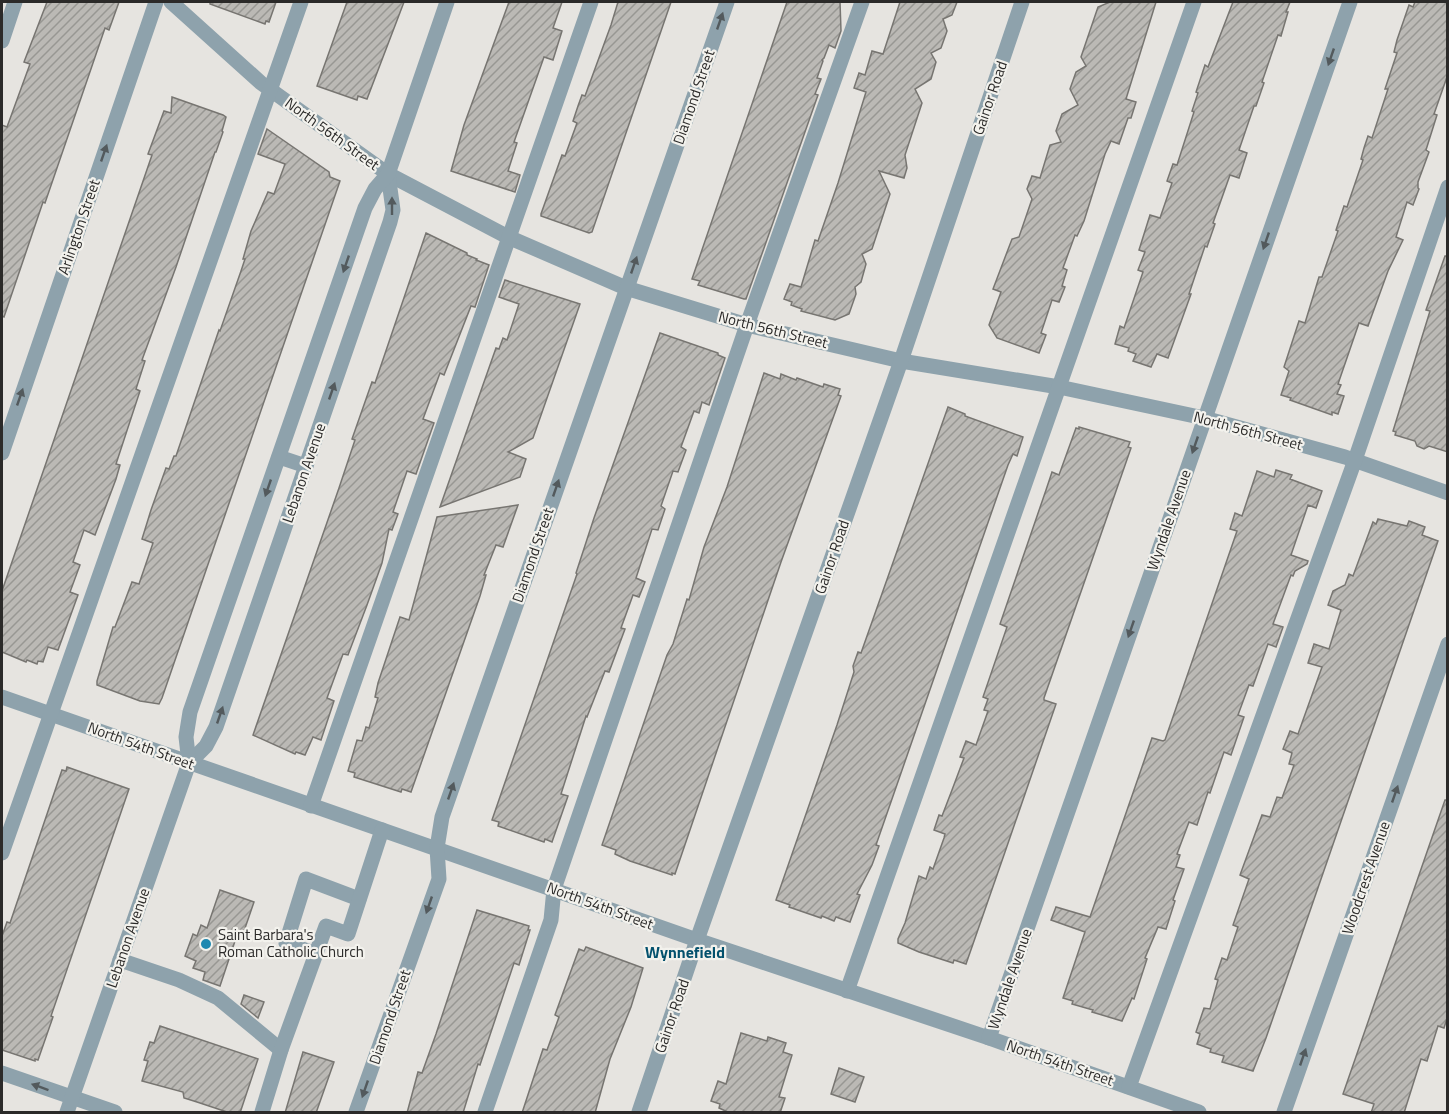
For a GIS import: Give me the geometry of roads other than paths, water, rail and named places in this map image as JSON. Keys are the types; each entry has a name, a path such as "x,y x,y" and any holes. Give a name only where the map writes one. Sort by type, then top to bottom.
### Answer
{"street":[{"path":"2,41 15,2"},
{"name":"Arlington Street","path":"2,453 156,2"},
{"name":"North 56th Street","path":"171,2 271,90 388,174 508,237 626,288 747,326 901,361 1059,387 1204,418 1355,460 1448,493"},
{"path":"2,853 301,2"},
{"name":"Lebanon Avenue","path":"189,763 186,737 190,712 365,208 375,189 388,174 447,2"},
{"path":"311,806 591,2"},
{"name":"Diamond Street","path":"356,1113 439,879 437,848 442,817 728,2"},
{"path":"484,1113 551,920 554,889 747,326 862,2"},
{"name":"Gainor Road","path":"639,1113 697,940 901,361 1022,2"},
{"path":"847,991 1194,2"},
{"name":"Wyndale Avenue","path":"989,1038 1350,2"},
{"name":"Lebanon Avenue","path":"69,1105 189,763 206,746 216,727 390,222 393,210 388,174"},
{"path":"1130,1087 1355,460 1448,187"},
{"path":"279,457 306,466"},
{"name":"Woodcrest Avenue","path":"1284,1113 1448,644"},
{"name":"North 54th Street","path":"2,698 697,940 989,1038 1199,1113"},
{"path":"262,1113 281,1050 326,926 348,934 382,830"},
{"path":"316,954 286,943 306,879 359,899"},
{"path":"120,960 179,980 218,998 281,1050"},
{"path":"2,1073 69,1105 115,1113"}],"place":[{"name":"Saint Barbara's Roman Catholic Church","path":"206,944"}],"district":[{"name":"Wynnefield","path":"685,952"}]}
